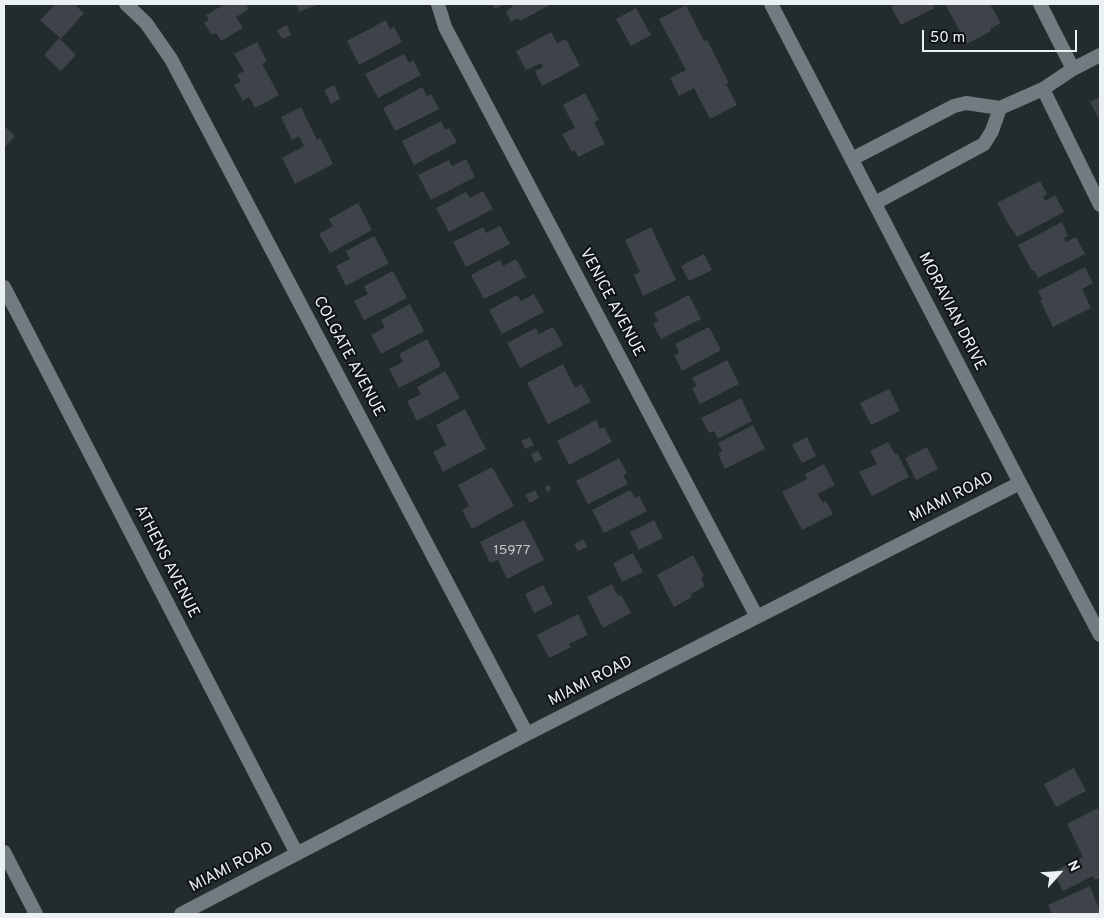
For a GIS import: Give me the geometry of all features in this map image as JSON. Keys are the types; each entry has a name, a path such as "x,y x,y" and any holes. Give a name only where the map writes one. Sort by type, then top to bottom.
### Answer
{"street":[{"name":"COLGATE AVENUE","path":"126,4 146,23 171,59 527,734"},
{"name":"VENICE AVENUE","path":"438,4 445,27 757,617"},
{"name":"MORAVIAN DRIVE","path":"771,4 1099,632"},
{"path":"1040,4 1073,69"},
{"path":"852,159 954,106 966,103 1000,108 1043,89 1073,69 1100,55"},
{"path":"1043,89 1100,205"},
{"path":"875,203 984,144 992,131 1000,108"},
{"name":"ATHENS AVENUE","path":"4,286 297,854"},
{"name":"MIAMI ROAD","path":"180,914 527,734 1020,483"},
{"path":"4,852 36,914"}],"building":[{"path":"55,4 74,4 84,13 61,39 40,20"},
{"path":"225,4 246,4 249,9 236,17 243,28 221,41 216,33 212,35 204,23 209,20 206,15"},
{"path":"296,4 319,4 299,12"},
{"path":"492,4 505,4 495,9"},
{"path":"511,4 550,5 520,21 518,18 511,22 506,11 512,7"},
{"path":"893,4 933,4 935,8 901,25 891,7"},
{"path":"945,4 990,4 1001,23 990,29 991,31 967,44"},
{"path":"686,5 704,41 707,40 729,83 726,84 737,105 710,119 694,88 679,96 670,78 686,70 659,19"},
{"path":"636,8 651,35 631,46 616,19"},
{"path":"386,20 390,29 394,27 402,42 359,65 347,41"},
{"path":"287,25 291,35 282,39 277,30"},
{"path":"551,32 557,43 566,39 580,66 542,86 535,71 543,67 541,63 526,70 516,51"},
{"path":"59,38 76,55 61,71 44,55"},
{"path":"257,42 267,61 262,64 279,95 255,108 249,97 243,101 234,85 241,82 237,75 244,71 234,54"},
{"path":"404,54 409,63 413,60 421,75 378,98 365,74"},
{"path":"334,85 340,99 331,104 324,90"},
{"path":"422,87 427,96 431,94 439,109 395,131 383,108"},
{"path":"585,93 599,120 594,122 605,144 578,157 575,150 572,152 562,134 575,128 563,105"},
{"path":"1100,97 1100,119 1099,119 1090,102"},
{"path":"301,107 317,140 320,138 333,164 295,184 282,158 304,146 299,136 292,140 281,117"},
{"path":"441,121 445,130 449,128 457,142 414,165 402,141"},
{"path":"4,126 15,136 4,148"},
{"path":"466,159 475,177 431,200 418,175 449,160 452,166"},
{"path":"1040,181 1047,194 1043,197 1045,201 1055,195 1064,212 1017,237 997,203"},
{"path":"483,191 493,209 449,232 436,208 466,192 470,198"},
{"path":"358,203 372,230 330,253 319,234 333,226 329,219"},
{"path":"1062,222 1068,236 1064,238 1066,242 1076,237 1085,254 1038,278 1034,270 1032,271 1018,245"},
{"path":"500,226 510,244 466,267 453,242 483,227 486,233"},
{"path":"651,227 676,280 643,296 634,275 640,272 625,240"},
{"path":"374,236 389,263 346,286 336,266 350,259 346,251"},
{"path":"704,254 712,270 689,281 681,266"},
{"path":"516,259 526,277 484,299 471,275 500,260 503,266"},
{"path":"1085,267 1093,283 1082,289 1091,308 1053,327 1040,300 1042,299 1038,291"},
{"path":"393,271 407,298 364,320 354,301 368,294 364,286"},
{"path":"534,294 544,312 502,334 489,310 517,295 521,301"},
{"path":"689,295 701,319 661,339 653,324 658,321 654,313"},
{"path":"410,304 424,331 381,354 371,335 385,327 381,320"},
{"path":"553,327 563,345 520,368 507,343 536,328 539,334"},
{"path":"709,327 721,350 682,371 674,355 679,353 675,344"},
{"path":"427,339 441,366 399,388 389,369 403,362 399,354"},
{"path":"727,360 739,384 700,404 692,388 697,386 692,378"},
{"path":"563,364 575,388 581,384 591,402 548,424 527,383"},
{"path":"445,371 460,398 417,421 407,401 421,394 417,387"},
{"path":"889,389 900,411 871,425 860,403"},
{"path":"741,398 752,421 718,439 714,431 709,433 701,418"},
{"path":"465,409 486,449 443,472 433,452 446,445 436,425"},
{"path":"596,420 600,429 604,427 612,442 569,465 557,441"},
{"path":"753,425 765,449 725,469 718,454 722,451 718,443"},
{"path":"530,437 534,445 525,449 521,441"},
{"path":"807,437 816,456 802,463 792,445"},
{"path":"888,442 895,454 897,453 909,477 872,496 859,472 877,464 870,451"},
{"path":"927,447 938,469 916,480 905,458"},
{"path":"538,451 542,459 535,463 531,454"},
{"path":"619,458 627,473 623,475 628,484 588,504 576,481"},
{"path":"824,464 835,485 818,494 823,503 826,501 833,514 802,530 782,492 807,479 805,474"},
{"path":"492,467 514,506 472,529 462,510 469,506 458,485"},
{"path":"549,485 551,490 547,492 545,487"},
{"path":"535,490 539,498 530,503 525,495"},
{"path":"630,490 635,498 639,496 647,511 604,533 592,510"},
{"path":"524,520 544,560 507,579 498,560 490,563 480,542"},
{"path":"654,520 663,538 639,550 630,532"},
{"path":"583,539 587,547 578,551 574,544"},
{"path":"633,553 643,572 622,582 613,563"},
{"path":"693,555 704,576 701,578 705,586 691,594 692,597 674,607 657,575"},
{"path":"612,584 618,596 621,595 631,613 603,628 587,597"},
{"path":"543,585 553,604 534,613 525,594"},
{"path":"578,614 588,635 569,644 571,647 549,658 537,635"},
{"path":"1074,768 1086,791 1056,807 1044,784"},
{"path":"1098,808 1100,813 1100,878 1095,880 1093,876 1063,891 1053,872 1083,857 1067,824"},
{"path":"1090,886 1100,914 1052,914 1048,905"}]}
